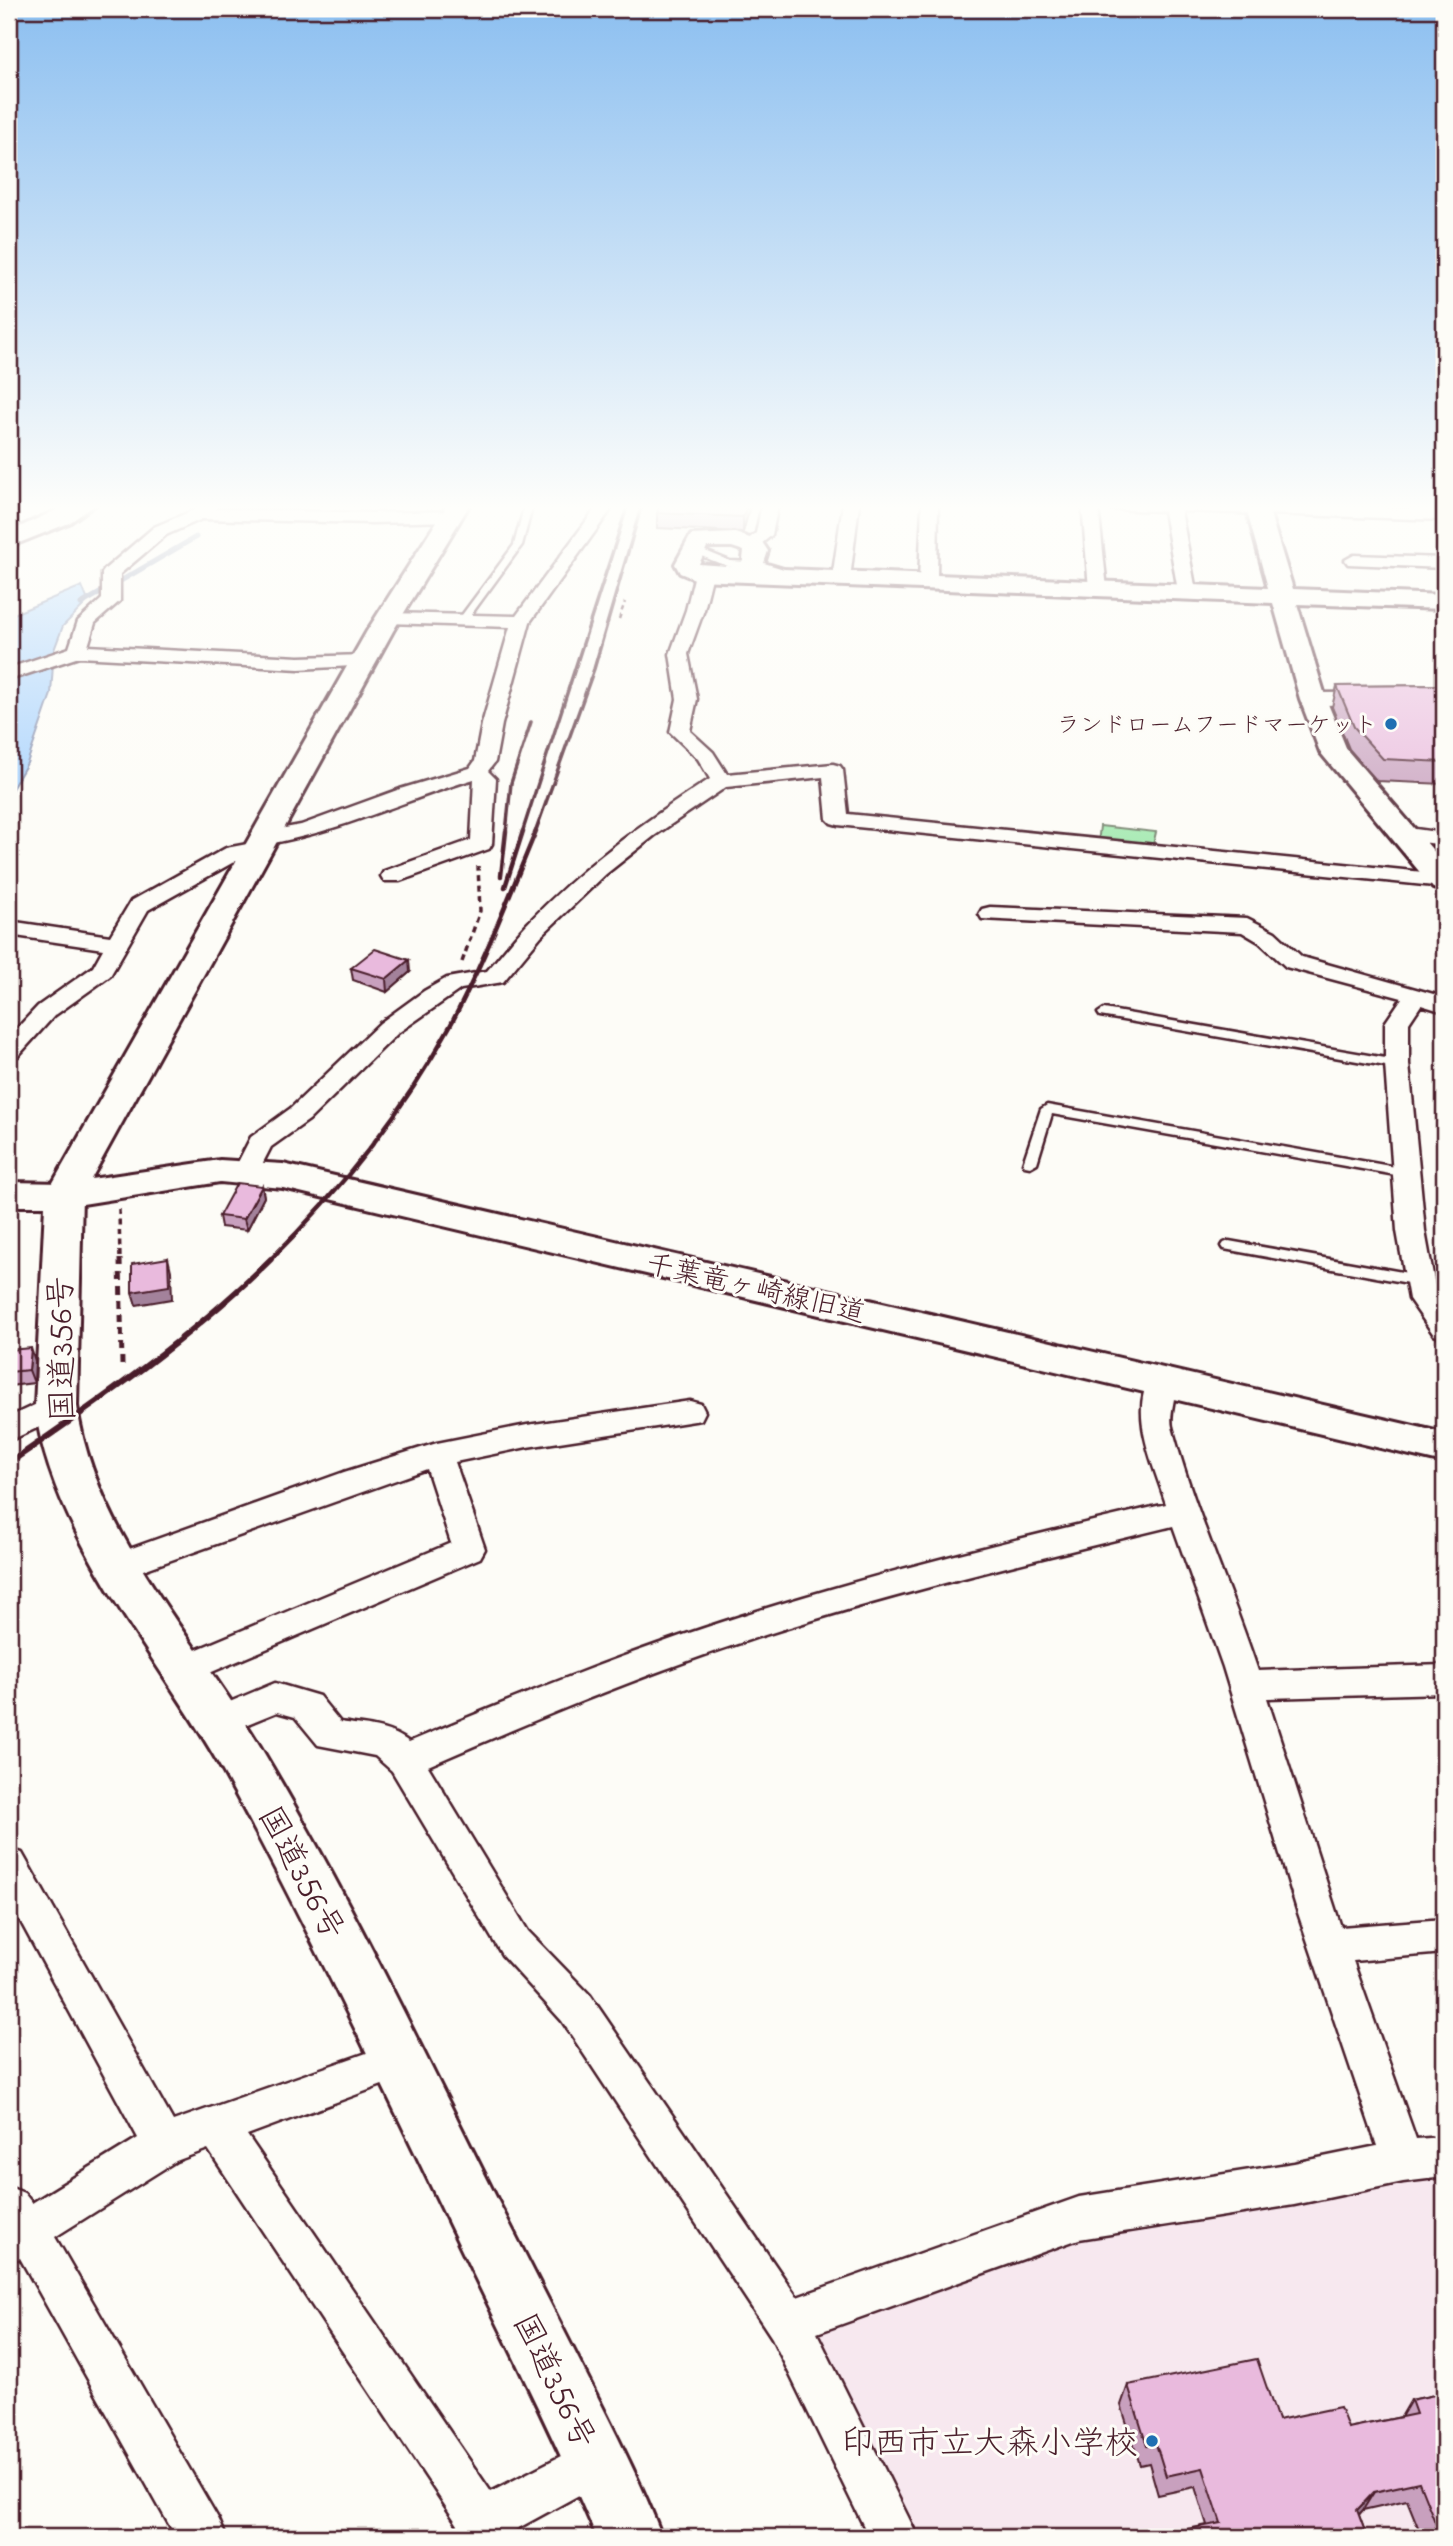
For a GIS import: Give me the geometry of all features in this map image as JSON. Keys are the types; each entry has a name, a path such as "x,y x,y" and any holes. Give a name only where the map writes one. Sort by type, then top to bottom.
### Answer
{"main road":[{"path":"64,1195 385,623"},
{"path":"1290,623 1313,699 1334,752 1444,881"},
{"name":"千葉竜ヶ崎線旧道","path":"9,1194 64,1195 210,1172 246,1172 350,1191 1444,1448"},
{"name":"国道356号","path":"64,1195 60,1250 57,1406 59,1430 71,1470 118,1566 243,1761 320,1899 596,2461 630,2537"}],"street":[{"path":"77,652 86,623"},
{"path":"9,1051 46,1011 102,971 139,906 234,853 306,831 407,793 477,772 485,762 492,724 522,623"},
{"path":"690,623 679,654 687,699 680,732 706,756 721,781"},
{"path":"9,674 77,652 299,663 363,661"},
{"path":"1313,699 1444,698"},
{"path":"246,1172 260,1143 300,1114 389,1028 432,996 455,983 495,977 532,932 595,873 668,816 721,781 833,770 838,819 1444,881"},
{"path":"392,876 481,845 486,779 477,772"},
{"path":"1401,832 1444,839"},
{"path":"990,914 1247,925 1267,937 1294,962 1444,1005"},
{"path":"9,928 116,944"},
{"path":"1416,995 1397,1023 1397,1064 1419,1280 1423,1299 1444,1328"},
{"path":"1161,1381 1156,1423 1184,1512 1246,1685 1328,1946 1403,2161"},
{"path":"9,1430 57,1406"},
{"path":"118,1566 355,1480 437,1454 527,1436 690,1412"},
{"path":"186,1669 468,1549 437,1454"},
{"path":"405,1760 596,1680 777,1618 1001,1554 1184,1512"},
{"path":"1246,1685 1444,1679"},
{"path":"218,1722 275,1697 307,1706 330,1734 384,1743 405,1760 515,1943 576,2008 788,2322 894,2537"},
{"path":"14,1888 164,2145"},
{"path":"1328,1946 1444,1936"},
{"path":"202,2537 15,2226 164,2145 398,2061"},
{"path":"217,2127 484,2522 596,2461"},
{"path":"788,2322 1079,2218 1294,2184 1403,2161 1444,2157"}],"lane":[{"path":"1104,1013 1397,1064"},
{"path":"1030,1163 1047,1109 1407,1173"},
{"path":"1229,1246 1419,1280"}],"path":[{"path":"455,983 480,911 476,846"},
{"path":"118,1187 122,1365"}],"shaded area":[{"name":"印西市立大森小学校","path":"1444,2178 1444,2537 906,2537 813,2345 824,2322 1122,2217"}],"green space":[{"path":"1100,826 1156,832 1152,849 1098,844"}],"water":[{"path":"9,623 66,623 54,650 51,694 27,763 9,794"}],"building":[{"name":"ランドロームフードマーケット","path":"1444,685 1444,762 1383,759 1354,727 1337,686"},
{"path":"375,949 409,960 386,979 351,968"},
{"path":"237,1183 262,1186 244,1219 219,1216"},
{"path":"168,1258 169,1286 132,1292 132,1264"},
{"path":"31,1348 29,1370 9,1372 9,1350"},
{"path":"1257,2359 1278,2420 1340,2407 1348,2428 1416,2414 1411,2400 1444,2393 1444,2537 1441,2537 1419,2482 1374,2492 1357,2510 1367,2537 1170,2537 1169,2533 1221,2523 1203,2468 1166,2476 1156,2444 1147,2446 1128,2385"}],"railway":[{"path":"522,833 590,623"},
{"path":"535,833 594,669 607,623"},
{"path":"506,833 511,783 531,722"},
{"path":"501,876 506,831"},
{"path":"505,887 523,831"},
{"path":"270,1260 345,1179 390,1121 431,1058 474,979 536,831"},
{"path":"9,1463 111,1392 177,1341 270,1260"}],"place":[{"name":"ランドロームフードマーケット","path":"1391,724"},
{"name":"印西市立大森小学校","path":"1152,2441"}]}
